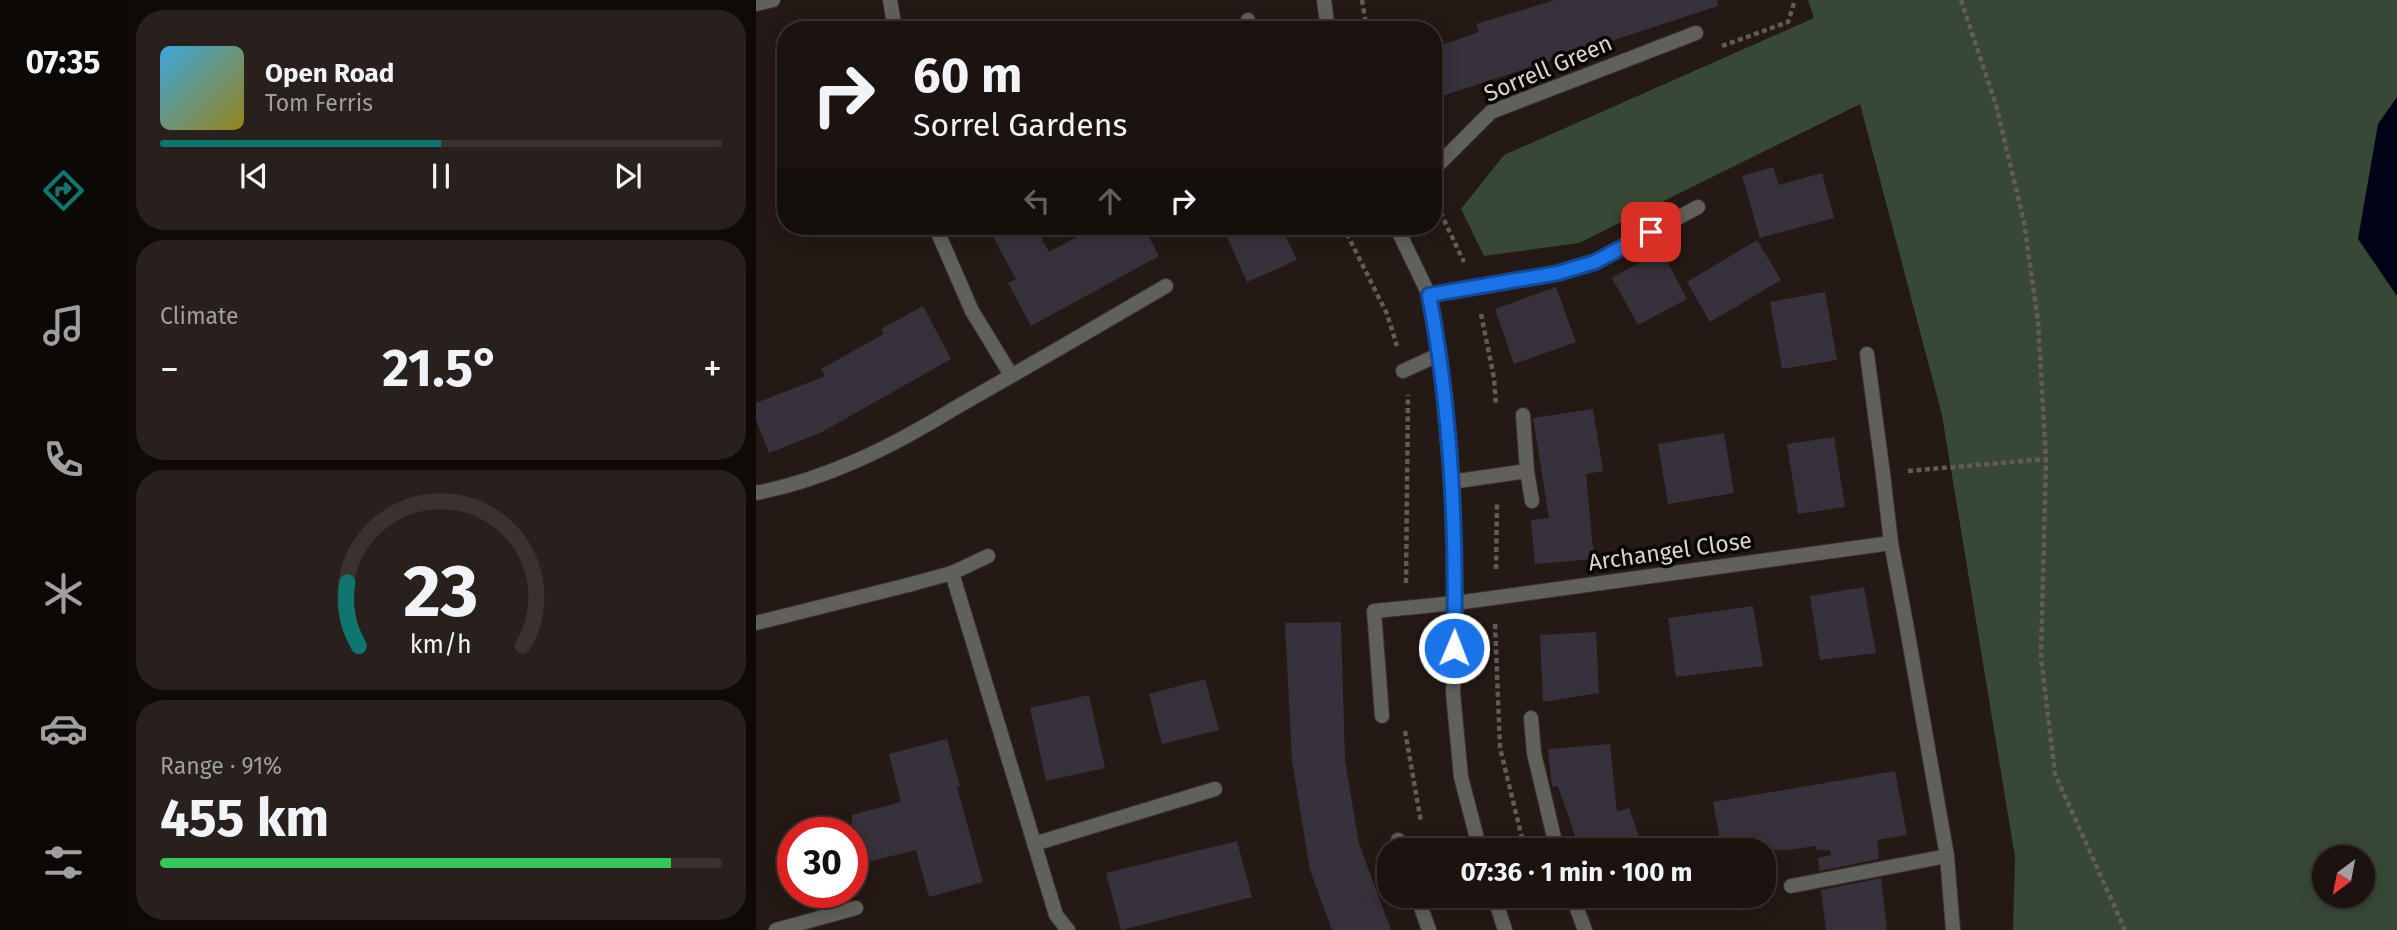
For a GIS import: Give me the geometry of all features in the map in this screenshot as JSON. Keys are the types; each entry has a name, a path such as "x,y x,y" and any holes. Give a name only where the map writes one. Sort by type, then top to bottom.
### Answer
{"street":[{"path":"756,4 773,0"},
{"path":"890,0 894,21"},
{"path":"1324,0 1327,21"},
{"name":"Sorrell Green","path":"1442,161 1491,112 1696,33"},
{"path":"1429,295 1558,273 1595,262 1698,206"},
{"path":"939,235 972,311 1011,375"},
{"path":"1400,235 1429,295 1440,354 1451,482 1456,603 1453,693 1460,763 1477,838"},
{"path":"756,493 822,476 912,435 1166,286"},
{"path":"1403,371 1440,354"},
{"path":"1867,354 1891,543 1947,856 1953,930"},
{"path":"1523,415 1532,501"},
{"path":"1451,482 1527,471"},
{"name":"Archangel Close","path":"1382,716 1374,611 1495,598 1891,543"},
{"path":"756,623 952,573 988,556"},
{"path":"952,573 1056,915 1068,930"},
{"path":"1531,718 1534,753 1554,838"},
{"path":"1034,844 1215,789"},
{"path":"1791,886 1947,856"},
{"path":"776,930 856,908"},
{"path":"1421,908 1429,930"},
{"path":"1499,908 1505,930"},
{"path":"1577,908 1585,930"}],"path":[{"path":"1363,0 1366,21"},
{"path":"1696,33 1704,53 1788,22 1795,0"},
{"path":"1961,0 1996,105 2024,222 2038,321 2046,459 2041,657 2055,774 2125,930"},
{"path":"1442,217 1474,287 1494,378 1497,419"},
{"path":"1348,235 1387,314 1403,371"},
{"path":"1883,474 2046,459"},
{"path":"1498,475 1495,598 1500,748 1523,838"}],"green space":[{"path":"1808,0 2397,0 2397,930 2013,930 2015,857 1942,415 1860,104 1579,243 1484,256 1461,209 1504,155 1814,18"}],"water":[{"path":"2397,97 2397,296 2358,239 2378,124"}],"building":[{"path":"1555,0 1717,0 1718,6 1442,96 1442,45 1479,32 1476,24"},
{"path":"1773,167 1779,185 1822,173 1834,218 1760,238 1742,176"},
{"path":"992,235 1040,235 1049,252 1080,235 1148,235 1159,256 1031,326 1008,283 1016,279"},
{"path":"1226,235 1285,235 1297,260 1247,282"},
{"path":"1757,240 1781,280 1710,322 1687,282"},
{"path":"1661,250 1687,299 1638,325 1612,278"},
{"path":"1556,287 1576,342 1514,364 1495,309"},
{"path":"1825,292 1837,360 1782,369 1770,302"},
{"path":"923,306 951,359 822,432 769,453 756,420 756,403 825,376 821,369 884,334 881,329"},
{"path":"1593,409 1603,471 1586,474 1594,559 1535,564 1531,520 1549,518 1533,418"},
{"path":"1724,433 1734,493 1668,504 1658,444"},
{"path":"1834,437 1845,507 1798,514 1787,444"},
{"path":"1864,587 1876,653 1820,660 1810,596"},
{"path":"1753,606 1763,666 1676,677 1668,618"},
{"path":"1341,622 1345,760 1359,844 1377,892 1377,908 1383,908 1391,930 1332,930 1310,870 1292,761 1285,623"},
{"path":"1596,632 1599,693 1543,702 1540,635"},
{"path":"1205,679 1219,730 1162,744 1149,694"},
{"path":"1089,695 1105,768 1046,781 1030,708"},
{"path":"947,739 983,882 929,897 916,850 868,862 868,817 852,815 901,802 889,754"},
{"path":"1610,744 1617,812 1629,808 1640,838 1576,838 1558,786 1552,787 1548,749"},
{"path":"1895,771 1907,835 1877,840 1879,859 1819,871 1818,858 1831,855 1830,850 1817,850 1816,846 1776,850 1776,838 1720,838 1713,802"},
{"path":"1237,841 1252,897 1121,930 1106,873"},
{"path":"1881,878 1887,930 1826,930 1821,890"}],"route":[{"path":"1454,648 1456,603 1451,482 1440,354 1429,295 1558,273 1595,262 1651,232"}]}
